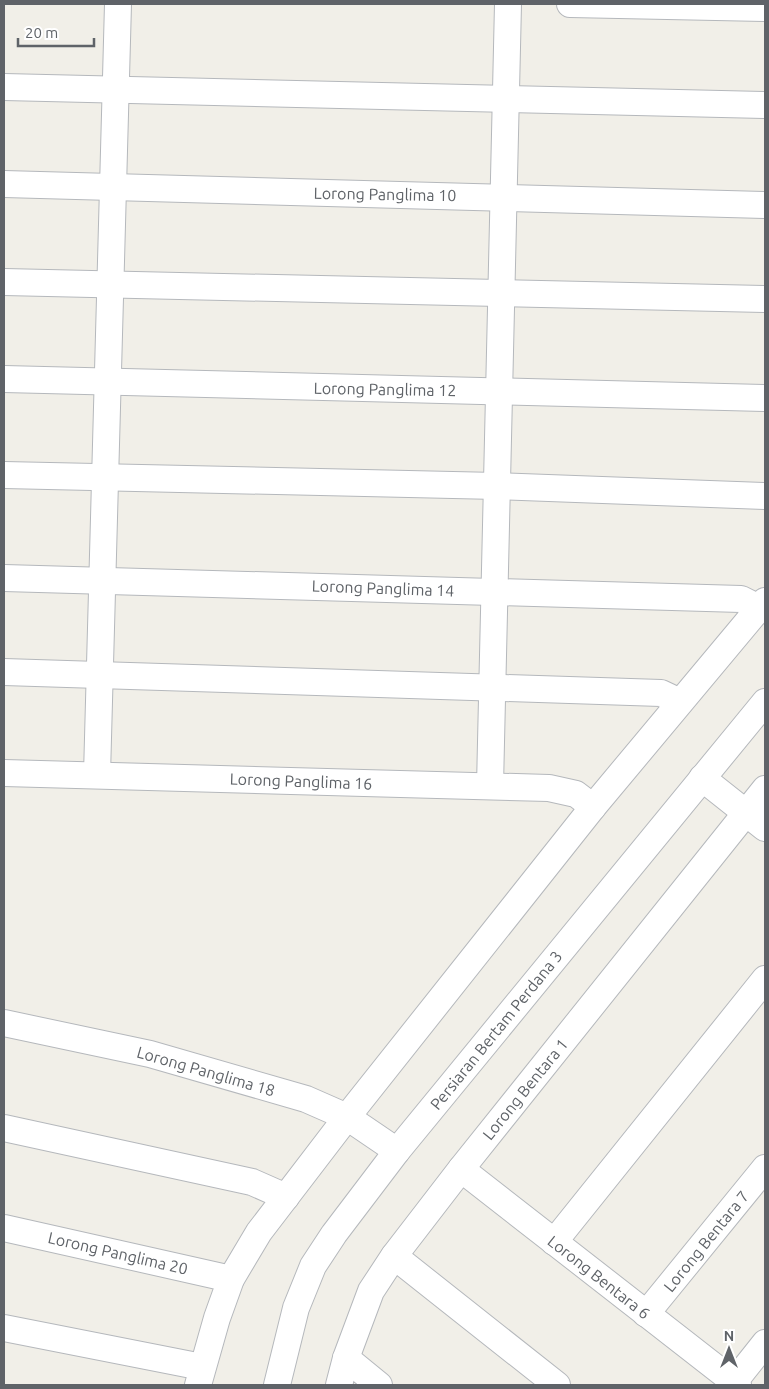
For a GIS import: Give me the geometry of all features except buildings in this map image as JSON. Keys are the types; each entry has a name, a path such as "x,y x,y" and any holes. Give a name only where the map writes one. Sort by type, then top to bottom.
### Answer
{"street":[{"path":"97,775 118,4"},
{"path":"490,786 508,4"},
{"path":"570,4 765,8"},
{"path":"4,87 765,105"},
{"name":"Lorong Panglima 10","path":"4,184 765,205"},
{"path":"4,282 765,299"},
{"name":"Lorong Panglima 12","path":"4,379 765,398"},
{"path":"4,475 497,486 765,496"},
{"name":"Lorong Panglima 14","path":"4,578 741,599 762,604"},
{"path":"4,1328 200,1376 231,1279 259,1232 593,807 762,604"},
{"path":"4,672 661,693 680,702"},
{"name":"Persiaran Bertam Perdana 3","path":"277,1385 296,1308 312,1266 334,1234 397,1151 765,702"},
{"name":"Lorong Panglima 16","path":"4,773 490,786 558,790 576,794 593,807"},
{"path":"702,778 755,820"},
{"name":"Lorong Bentara 1","path":"339,1385 346,1358 371,1291 394,1256 460,1170 755,820 765,790"},
{"path":"554,1242 765,979"},
{"name":"Lorong Panglima 18","path":"4,1022 150,1054 306,1099 347,1118 397,1151"},
{"path":"4,1128 252,1182 286,1197"},
{"name":"Lorong Bentara 7","path":"646,1314 765,1168"},
{"name":"Lorong Bentara 6","path":"460,1170 736,1384"},
{"name":"Lorong Panglima 20","path":"4,1228 231,1279"},
{"path":"394,1256 558,1385"},
{"path":"736,1384 765,1343"},
{"path":"346,1358 379,1385"}]}
